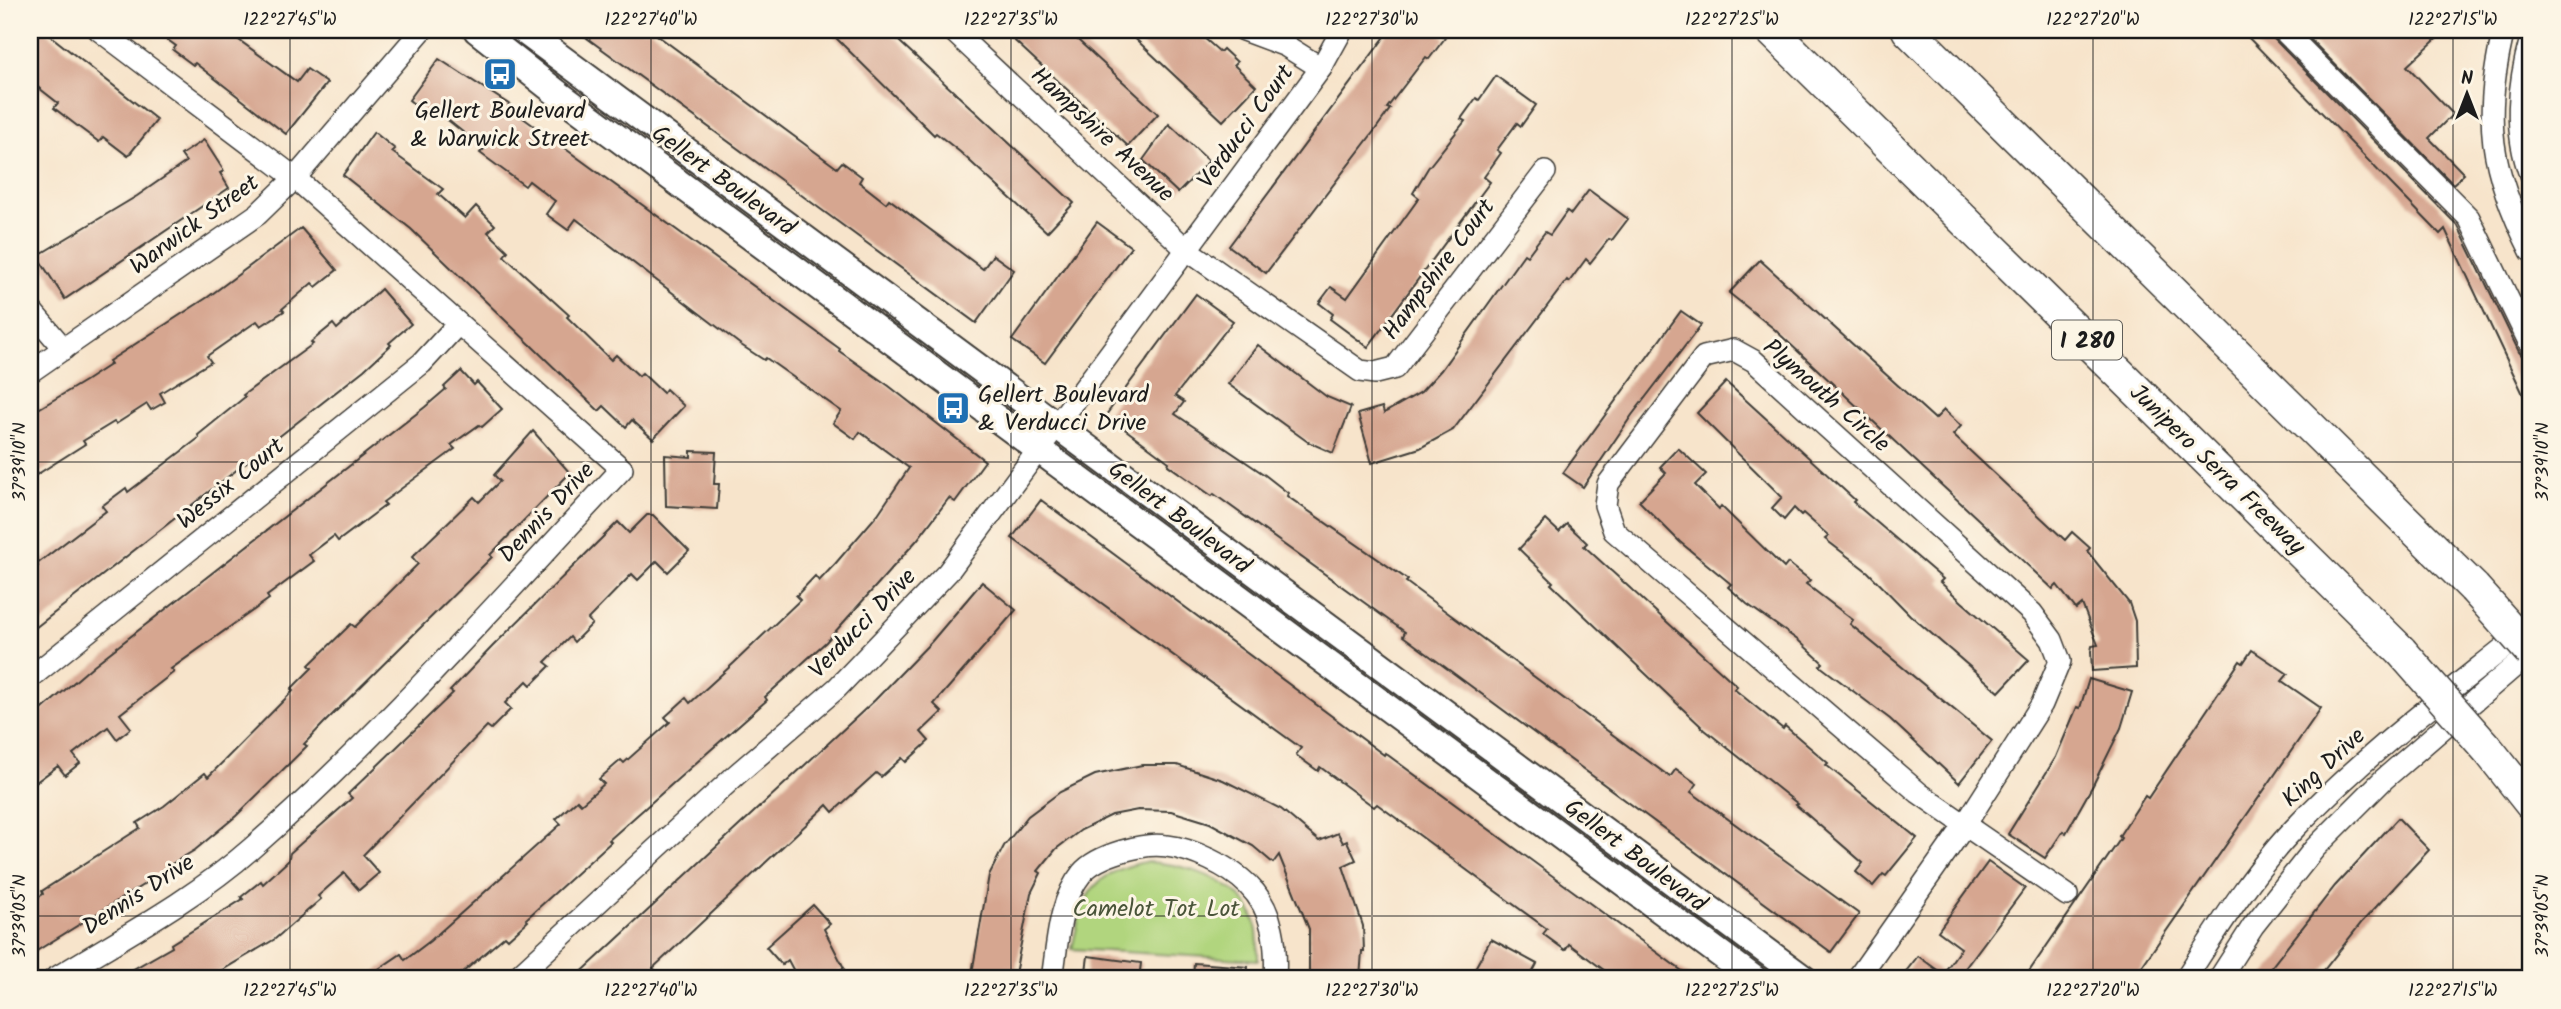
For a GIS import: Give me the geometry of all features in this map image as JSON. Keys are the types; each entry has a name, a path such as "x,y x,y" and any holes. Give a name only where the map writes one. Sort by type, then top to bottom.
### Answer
{"highway":[{"name":"Junipero Serra Freeway","path":"1770,30 2401,651 2489,751 2531,804"},
{"path":"1908,30 2474,588 2531,652"}],"main road":[{"name":"Gellert Boulevard","path":"477,30 557,93 1755,979"},
{"name":"Gellert Boulevard","path":"523,30 1804,979"}],"street":[{"name":"Dennis Drive","path":"54,979 184,899 251,849 392,713 622,469 295,178 99,30"},
{"name":"Warwick Street","path":"30,372 258,214 295,178 422,30"},
{"name":"Hampshire Avenue","path":"952,30 1187,250"},
{"path":"1243,30 1286,46 1321,68"},
{"name":"Verducci Court","path":"1187,250 1321,68 1342,30"},
{"path":"2283,30 2469,218 2531,346"},
{"path":"2504,30 2493,72 2490,114 2495,161 2509,208 2531,251"},
{"path":"2531,37 2521,77 2518,113 2523,156 2531,177"},
{"name":"Hampshire Court","path":"1187,250 1360,371 1375,373 1395,368 1545,172"},
{"name":"Verducci Drive","path":"515,979 736,775 837,688 948,572 1187,250"},
{"path":"30,309 64,349"},
{"name":"Wessix Court","path":"30,677 422,363 458,324"},
{"name":"Plymouth Circle","path":"1857,979 1965,825 2042,704 2060,661 2052,640 2032,613 1754,362 1734,350 1704,357 1608,484 1605,505 1614,531 1919,793 1965,825"},
{"name":"King Drive","path":"2185,979 2230,910 2294,829 2379,750 2531,626"},
{"name":"King Drive","path":"2219,979 2253,926 2315,848 2384,779 2531,652"},
{"path":"1965,825 2067,895"},
{"path":"1052,979 1063,903 1084,871 1116,852 1164,845 1192,852 1248,884 1268,914 1277,948 1275,979"}],"green space":[{"name":"Camelot Tot Lot","path":"1144,862 1171,865 1201,873 1215,879 1239,896 1254,919 1258,960 1072,949 1080,915 1091,891 1111,874"}],"building":[{"path":"30,30 43,30 157,120 128,156 103,137 99,142 76,125 54,108 58,103 30,81"},
{"path":"154,30 225,30 297,82 307,69 327,83 286,134 195,63 193,65 173,50 176,46"},
{"path":"576,30 650,30 837,168 842,162 862,177 859,182 886,203 889,199 983,269 993,255 1014,270 976,323"},
{"path":"828,30 887,30 1074,203 1047,232 960,152 936,133 934,135"},
{"path":"1003,30 1067,30 1158,114 1128,146"},
{"path":"1126,30 1195,30 1220,52 1223,49 1237,62 1234,65 1256,86 1223,121"},
{"path":"1390,30 1434,30 1445,38 1429,59 1426,57 1387,108 1390,109 1375,130 1266,273 1229,246"},
{"path":"2241,30 2270,30 2274,39 2458,226 2519,352 2531,366 2531,411 2445,229 2440,234"},
{"path":"2301,30 2446,30 2407,66 2453,114 2429,138 2464,174 2453,184"},
{"path":"439,59 510,105 508,107 840,349 839,351 889,386 985,461 955,502 949,498 917,540 826,642 765,697 767,700 609,840 611,842 526,919 528,921 508,939 505,936 455,979 364,979 401,954 405,960 430,941 561,824 556,819 577,800 581,804 604,784 599,779 621,760 624,763 670,722 665,717 686,698 690,703 734,663 800,600 796,596 815,576 819,581 835,564 878,514 909,468 860,432 855,439 833,423 841,411 766,358 764,360 741,345 576,219 568,230 546,214 555,201 529,181 525,186 480,153 484,149 434,109 429,116 409,100"},
{"path":"1496,76 1536,105 1521,126 1517,123 1497,150 1501,153 1484,177 1490,182 1368,347 1330,319 1333,314 1319,303 1331,287 1347,298 1419,198 1413,193 1428,168 1465,121 1461,119 1476,98 1479,100"},
{"path":"1169,124 1209,161 1178,193 1143,160"},
{"path":"374,132 395,149 392,152 443,189 438,194 465,218 476,206 495,225 488,232 508,251 504,256 569,315 567,317 611,360 616,355 639,376 642,373 663,393 666,389 684,406 653,439 632,420 626,427 604,406 599,411 411,229 343,175"},
{"path":"204,140 224,171 220,173 229,188 65,299 37,256 137,196 186,162 181,155"},
{"path":"1589,190 1628,219 1612,240 1609,239 1590,263 1586,259 1569,282 1567,280 1453,430 1420,448 1372,463 1358,414 1382,407 1384,413 1421,392 1441,370 1524,254 1527,256 1545,232 1550,235 1567,211 1571,214"},
{"path":"1097,222 1131,247 1045,363 1012,340"},
{"path":"301,228 337,270 316,287 312,283 282,309 284,311 261,326 257,321 207,356 211,362 160,393 165,402 151,410 147,404 116,424 114,422 30,479 30,414 111,364 109,361 208,297"},
{"path":"1760,260 1935,419 1944,410 1961,426 1953,435 2065,540 2072,532 2090,548 2087,551 2129,603 2135,621 2136,668 2092,671 2092,646 2098,645 2082,604 2076,609 2057,585 2053,589 1773,328 1729,293"},
{"path":"381,289 411,324 389,343 391,345 364,370 30,632 30,573 37,564 106,511 102,506 126,488 128,492 199,438 198,435 245,397 243,395 313,344 311,342 333,324 337,329"},
{"path":"1196,294 1233,321 1175,396 1184,402 1175,414 1265,475 1288,493 1287,496 1408,580 1406,582 1670,777 1676,769 1697,784 1691,792 1859,914 1831,952 1403,636 1405,632 1214,494 1212,496 1168,465 1169,462 1106,415"},
{"path":"1681,311 1701,325 1632,415 1583,487 1563,473"},
{"path":"1258,345 1327,397 1351,407 1333,453 1308,442 1228,384"},
{"path":"461,371 474,385 477,382 502,409 482,427 479,425 451,445 455,449 383,502 386,505 338,541 334,536 309,555 314,561 267,596 269,599 171,669 174,672 120,714 131,728 117,739 108,727 73,754 80,763 65,775 58,766 36,782 30,774 30,720 94,665 425,407 446,389 444,387"},
{"path":"1726,382 1855,500 1853,502 1943,579 1940,582 2029,660 1999,692 1910,615 1868,572 1825,539 1829,536 1803,513 1801,515 1794,508 1784,520 1772,508 1782,497 1697,413"},
{"path":"533,431 570,473 490,555 492,557 324,723 304,744 307,746 236,816 195,850 165,868 167,870 30,955 30,903 43,894 42,891 140,828 137,823 164,806 205,773 208,777 293,691 291,689 312,668 309,665 351,624 355,627 418,564 412,557 474,497 479,502 500,481 494,475"},
{"path":"1678,448 1706,474 1695,485 1719,509 1721,506 1784,568 1788,563 1810,580 1806,584 1853,620 1850,624 1992,741 1959,783 1890,719 1820,666 1823,663 1799,641 1747,604 1728,587 1731,584 1680,542 1639,501 1666,473 1660,467"},
{"path":"691,451 716,452 714,484 719,484 717,509 666,506 665,455 691,457"},
{"path":"1041,500 1384,755 1385,753 1693,979 1616,979 1569,944 1565,950 1543,934 1547,929 1377,804 1374,807 1320,767 1318,771 1296,755 1301,748 1012,538"},
{"path":"647,515 653,515 689,551 668,572 657,561 638,580 632,574 588,619 592,624 574,642 570,637 545,662 550,666 531,685 527,681 505,703 511,709 491,729 487,726 363,855 379,873 359,890 344,873 318,896 321,899 275,939 207,979 116,979 172,947 171,944 243,899 241,897 261,881 263,884 288,861 290,853 352,798 348,794 453,693 450,691 492,647 618,522 629,533"},
{"path":"1546,520 1559,532 1567,524 1587,543 1584,546 1737,686 1734,689 1783,729 1785,726 1828,763 1826,765 1917,838 1886,876 1883,874 1873,886 1856,872 1863,863 1796,805 1798,804 1705,730 1551,584 1553,582 1519,549"},
{"path":"982,582 1016,610 934,704 942,712 921,732 929,741 906,762 902,758 881,777 876,773 833,812 827,805 653,968 663,979 574,979 875,700 932,641"},
{"path":"2252,650 2288,674 2282,681 2321,708 2133,979 2037,979 2028,973 2121,838 2119,836 2145,796 2148,798 2240,661 2243,663"},
{"path":"2089,679 2132,692 2121,728 2093,785 2066,833 2063,831 2045,858 2008,834 2056,757 2077,707 2080,708"},
{"path":"1142,765 1177,765 1223,780 1281,809 1319,841 1338,833 1343,843 1347,841 1356,860 1343,866 1363,926 1364,951 1360,979 1309,979 1309,929 1279,855 1273,863 1253,846 1210,823 1171,811 1138,810 1112,815 1081,830 1056,849 1038,871 1041,873 1031,893 1014,979 971,979 989,875 1004,846 1028,816 1060,792 1095,775"},
{"path":"2398,818 2429,850 2362,922 2317,979 2262,979 2335,886"},
{"path":"1988,862 2025,888 1957,979 1900,979 1918,956 1943,974 1961,948 1938,931"},
{"path":"813,905 830,924 824,929 844,968 822,979 798,979 788,960 782,965 766,947"},
{"path":"1491,939 1537,964 1529,979 1469,979"},
{"path":"1088,956 1141,963 1139,979 1085,979"},
{"path":"1194,963 1248,967 1247,979 1193,979"}],"place":[{"name":"Gellert Boulevard & Warwick Street","path":"500,74"},
{"name":"Gellert Boulevard & Verducci Drive","path":"953,408"}]}
